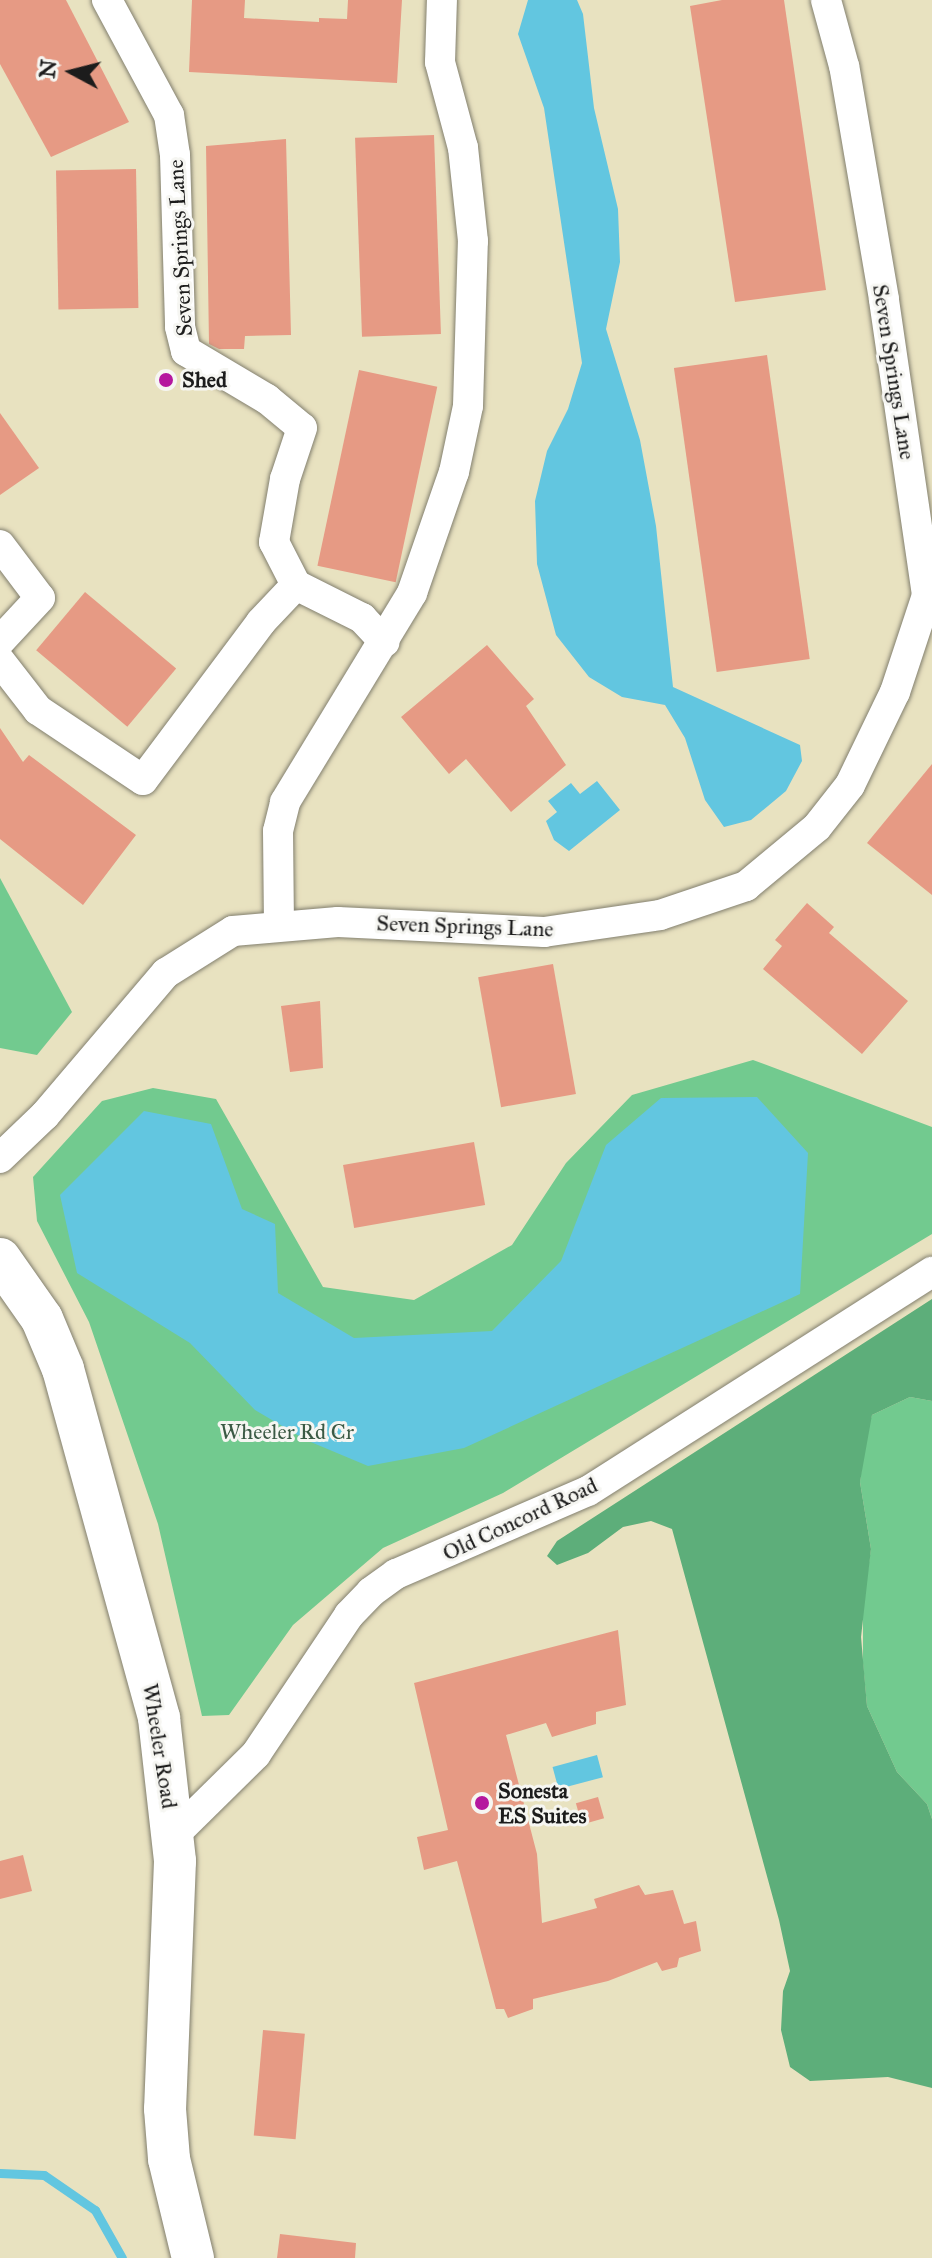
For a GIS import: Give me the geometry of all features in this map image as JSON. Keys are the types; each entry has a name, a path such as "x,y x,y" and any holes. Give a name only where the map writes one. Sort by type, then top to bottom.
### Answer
{"main road":[{"name":"Wheeler Road","path":"0,1259 42,1319 63,1369 136,1618 159,1718 174,1835 165,2109 169,2159 193,2258"}],"street":[{"name":"Seven Springs Lane","path":"107,0 169,115 175,155 180,327 186,351 267,399 302,428 285,479 274,542 296,585"},
{"path":"279,926 278,831 285,802 412,593 434,534 468,406 473,241 463,148 440,62 442,0"},
{"name":"Seven Springs Lane","path":"0,1158 45,1115 166,973 233,931 338,922 544,932 660,915 746,886 817,827 850,785 895,692 927,595 844,66 826,0"},
{"path":"0,545 40,598 0,641"},
{"path":"0,661 38,710 143,780 261,622 296,585 362,618 384,642"},
{"name":"Old Concord Road","path":"174,1835 256,1754 349,1615 371,1592 396,1574 588,1491 932,1272"}],"green space":[{"path":"0,878 72,1012 37,1055 0,1048"},
{"name":"Wheeler Rd Cr","path":"753,1060 932,1127 932,1234 503,1493 383,1548 293,1625 229,1715 202,1716 158,1524 89,1322 37,1221 33,1177 102,1101 153,1088 216,1099 323,1287 414,1300 512,1245 566,1163 632,1095"},
{"path":"932,1299 932,1401 910,1397 872,1415 860,1482 871,1549 861,1637 867,1706 897,1772 927,1804 932,1819 932,2088 888,2077 810,2081 790,2067 781,2030 783,1991 790,1971 779,1920 672,1529 651,1521 623,1527 588,1553 557,1565 547,1556 557,1541"},
{"path":"910,1397 932,1401 932,1819 927,1804 897,1772 867,1706 863,1663 863,1603 871,1549 860,1482 865,1438 872,1415"}],"water":[{"path":"528,0 577,0 583,14 594,108 618,209 620,262 606,329 640,440 656,526 673,687 800,745 802,761 786,791 751,820 724,827 705,800 685,738 665,705 622,697 589,677 556,635 537,564 535,501 547,451 568,409 582,363 544,108 518,34"},
{"path":"597,781 620,810 569,851 554,840 546,821 557,812 548,801 571,783 580,794"},
{"path":"757,1097 808,1153 800,1294 464,1448 368,1466 306,1440 255,1410 190,1343 77,1273 60,1195 144,1111 211,1124 242,1209 275,1224 278,1293 354,1338 492,1331 561,1261 606,1145 661,1098"},
{"path":"597,1755 603,1777 559,1789 553,1767"}],"building":[{"path":"0,0 66,0 129,122 51,157 0,64"},
{"path":"192,0 245,0 244,18 319,22 319,18 347,19 348,0 402,0 397,83 189,72"},
{"path":"722,0 784,0 826,290 735,302 690,6"},
{"path":"434,135 441,334 362,337 355,138"},
{"path":"286,139 291,335 245,336 244,349 219,349 209,344 206,146"},
{"path":"136,169 138,308 58,309 56,170"},
{"path":"767,355 810,659 717,672 674,368"},
{"path":"359,370 437,387 396,582 317,566"},
{"path":"0,413 39,468 0,495"},
{"path":"85,592 176,668 127,727 36,650"},
{"path":"487,645 534,699 526,706 566,765 511,812 466,759 449,774 401,717"},
{"path":"0,728 23,762 29,755 136,835 83,905 0,839"},
{"path":"932,764 932,895 867,843"},
{"path":"807,903 834,927 829,933 908,1001 862,1054 763,969 782,946 775,940"},
{"path":"553,964 576,1094 501,1107 478,977"},
{"path":"320,1001 323,1068 290,1072 281,1006"},
{"path":"474,1142 485,1205 354,1228 343,1165"},
{"name":"Sonesta ES Suites","path":"618,1630 626,1705 596,1712 596,1724 552,1737 546,1723 506,1735 537,1854 542,1923 597,1908 594,1899 639,1885 645,1895 673,1890 684,1924 696,1921 701,1951 679,1958 677,1967 662,1971 657,1962 608,1981 533,1999 533,2009 508,2018 504,2009 496,2009 457,1861 424,1870 417,1837 448,1830 414,1683"},
{"path":"598,1797 604,1818 582,1824 576,1803"},
{"path":"23,1855 32,1891 0,1899 0,1861"},
{"path":"263,2030 305,2034 296,2139 254,2136"},
{"path":"280,2234 356,2243 355,2258 277,2258"}],"waterway":[{"path":"0,2173 44,2175 95,2210 122,2258"}],"place":[{"name":"Shed","path":"166,380"},
{"name":"Sonesta ES Suites","path":"482,1803"}]}
